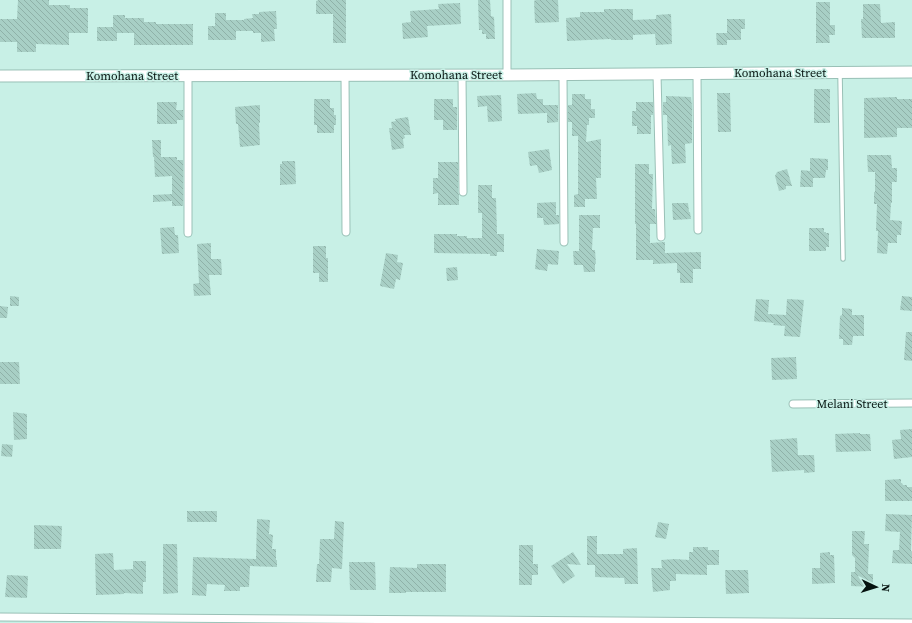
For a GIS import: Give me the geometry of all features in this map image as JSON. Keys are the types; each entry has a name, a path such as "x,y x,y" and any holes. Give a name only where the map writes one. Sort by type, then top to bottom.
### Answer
{"street":[{"path":"507,0 507,75"},
{"name":"Komohana Street","path":"0,76 507,75 912,72"},
{"path":"697,73 698,230"},
{"path":"563,74 564,242"},
{"path":"657,74 661,237"},
{"path":"345,75 346,232"},
{"path":"462,75 463,192"},
{"path":"188,76 188,233"},
{"name":"Melani Street","path":"793,404 912,403"},
{"path":"0,617 81,620 912,623"}],"lane":[{"path":"840,72 843,259"}],"building":[{"path":"18,0 49,0 49,5 70,5 70,8 88,8 88,33 69,33 69,45 36,44 36,52 17,52 17,42 0,42 0,19 17,19"},
{"path":"346,0 346,43 333,43 333,14 316,14 316,1"},
{"path":"478,0 490,0 491,16 494,17 495,39 486,39 486,34 482,34 482,30 479,30"},
{"path":"558,0 559,22 535,23 534,1"},
{"path":"816,2 830,2 830,25 835,25 835,35 829,35 830,43 816,43"},
{"path":"460,3 461,24 427,26 428,37 403,39 402,23 411,22 410,11 439,9 438,4"},
{"path":"863,4 880,4 881,23 895,22 895,38 862,38 861,19 863,19"},
{"path":"604,9 633,9 633,20 656,19 656,15 671,14 672,44 656,45 655,34 633,35 633,40 611,39 567,41 566,18 580,17 580,12 604,12"},
{"path":"276,11 277,29 274,29 275,41 261,42 261,33 253,33 253,31 236,31 236,40 208,40 208,26 215,26 215,13 226,13 226,20 244,20 253,18 252,14 259,14 259,12"},
{"path":"113,15 125,15 125,18 144,18 144,22 156,22 156,24 193,24 193,45 134,45 134,33 117,33 117,41 97,41 97,27 113,27"},
{"path":"727,19 745,19 745,29 741,29 741,40 727,40 727,45 717,45 716,33 727,33"},
{"path":"814,89 830,89 830,123 814,123"},
{"path":"536,93 537,99 543,99 543,105 558,105 558,122 547,123 547,113 518,114 517,94"},
{"path":"717,93 730,93 731,132 718,132"},
{"path":"572,94 585,94 585,99 591,99 591,109 595,109 595,118 589,118 589,125 587,125 586,142 601,139 601,178 596,178 597,199 585,199 585,207 574,207 574,195 578,194 578,136 572,136 572,122 568,122 568,105 572,105"},
{"path":"501,95 502,121 488,122 487,106 478,107 477,96"},
{"path":"666,96 691,97 692,143 685,144 686,163 672,164 671,145 668,146 667,115 663,115 663,102 666,102"},
{"path":"897,97 897,99 912,99 912,128 897,128 897,137 864,138 864,98"},
{"path":"314,99 330,99 330,108 334,108 334,115 336,115 334,133 317,133 317,125 314,125"},
{"path":"434,99 453,99 453,107 457,107 457,130 443,130 443,120 434,120"},
{"path":"157,102 177,102 176,110 183,110 183,120 177,120 177,124 157,124"},
{"path":"636,102 653,102 651,134 637,134 637,126 632,126 632,111 636,111"},
{"path":"260,105 260,145 240,147 235,107"},
{"path":"408,117 411,135 404,135 404,148 392,150 389,128 392,128 391,122 396,121 395,119"},
{"path":"152,140 161,140 161,157 177,157 177,160 183,160 183,206 172,206 172,201 153,202 153,195 172,194 172,176 155,177"},
{"path":"549,149 552,170 539,173 537,165 530,166 528,152"},
{"path":"867,155 891,155 892,168 897,168 897,182 892,182 890,220 902,221 901,235 897,235 897,243 888,243 887,254 877,253 877,204 874,204 875,172 868,172"},
{"path":"810,158 828,159 828,170 826,170 825,178 813,178 813,187 800,187 801,170 810,171"},
{"path":"282,161 295,161 296,184 280,185 280,164 282,164"},
{"path":"438,162 458,162 459,205 438,205 438,193 433,194 433,178 438,178"},
{"path":"635,164 649,164 649,174 653,174 652,209 655,209 656,224 650,224 650,243 665,242 665,253 701,252 701,269 693,269 693,283 680,283 680,273 677,273 677,263 653,264 653,260 636,260"},
{"path":"787,169 792,186 786,186 786,189 779,191 775,176 777,172"},
{"path":"478,185 492,185 492,198 496,198 497,234 504,234 504,252 497,252 497,256 490,256 490,254 434,253 434,234 457,234 457,236 467,236 467,238 482,238 482,213 478,213"},
{"path":"556,202 556,215 559,215 559,224 544,225 543,218 537,218 537,203"},
{"path":"672,203 688,203 691,219 673,220"},
{"path":"579,215 600,215 600,228 593,228 592,250 595,250 595,272 584,272 583,265 574,265 573,251 579,251"},
{"path":"174,227 175,235 178,235 179,253 162,254 160,228"},
{"path":"809,228 824,228 824,232 829,233 829,247 826,247 826,251 809,251"},
{"path":"211,243 211,259 221,259 222,275 209,275 211,295 194,296 193,284 199,283 197,244"},
{"path":"313,246 326,246 326,258 328,258 328,282 319,282 319,273 313,273"},
{"path":"537,249 559,251 558,265 548,264 547,271 535,269"},
{"path":"386,253 398,255 397,262 403,263 400,280 396,279 394,289 380,286"},
{"path":"457,267 458,280 447,281 446,268"},
{"path":"10,296 19,297 19,306 10,306"},
{"path":"902,296 912,297 912,311 900,310"},
{"path":"756,299 769,300 768,314 786,315 787,299 804,300 800,337 784,336 785,326 773,325 774,323 754,321"},
{"path":"0,306 8,307 7,318 0,318"},
{"path":"842,308 852,309 852,315 864,315 864,336 853,336 852,345 843,345 843,339 839,339 840,316 842,315"},
{"path":"906,332 912,332 912,361 904,360"},
{"path":"796,357 797,379 772,380 771,358"},
{"path":"0,362 19,362 20,384 0,384"},
{"path":"13,412 27,414 27,439 14,440"},
{"path":"912,429 912,457 894,459 892,440 901,439 900,430"},
{"path":"835,434 870,434 871,451 836,452"},
{"path":"797,438 798,455 814,455 815,472 804,473 804,470 772,472 770,440"},
{"path":"2,444 13,445 12,457 1,456"},
{"path":"901,479 901,483 903,485 912,487 912,501 885,501 885,480"},
{"path":"187,511 217,511 217,522 187,522"},
{"path":"886,514 912,515 912,564 892,563 893,550 899,550 900,532 885,531"},
{"path":"257,519 270,520 269,534 273,535 272,549 276,549 277,567 250,566 249,587 240,587 240,591 224,591 225,585 207,584 206,596 192,595 193,557 256,559"},
{"path":"335,521 344,522 342,569 332,568 331,582 316,582 317,564 319,564 320,539 334,539"},
{"path":"658,522 669,524 666,539 655,537"},
{"path":"34,525 62,526 61,549 34,549"},
{"path":"852,531 865,531 864,544 869,544 868,574 873,574 873,587 851,586 851,572 855,572 855,558 852,555"},
{"path":"587,536 597,536 597,554 623,554 623,549 637,548 638,584 625,584 624,578 595,577 595,565 587,565"},
{"path":"163,544 177,544 178,593 163,594"},
{"path":"519,545 533,545 533,564 538,564 538,575 532,575 532,585 519,585"},
{"path":"693,547 708,547 708,550 719,550 719,565 707,565 707,575 676,574 676,581 670,581 670,590 653,592 651,568 662,568 661,560 689,560 689,552 693,552"},
{"path":"573,552 581,565 567,564 575,576 563,584 551,566"},
{"path":"830,552 830,555 834,555 835,583 812,584 812,568 820,568 820,553"},
{"path":"113,553 114,570 133,569 133,561 146,561 146,582 143,582 143,594 124,593 96,595 95,554"},
{"path":"349,562 375,562 376,590 350,590"},
{"path":"417,564 446,564 446,592 389,593 390,567 417,568"},
{"path":"725,570 748,570 749,593 726,594"},
{"path":"7,575 28,576 27,598 5,597"}]}
